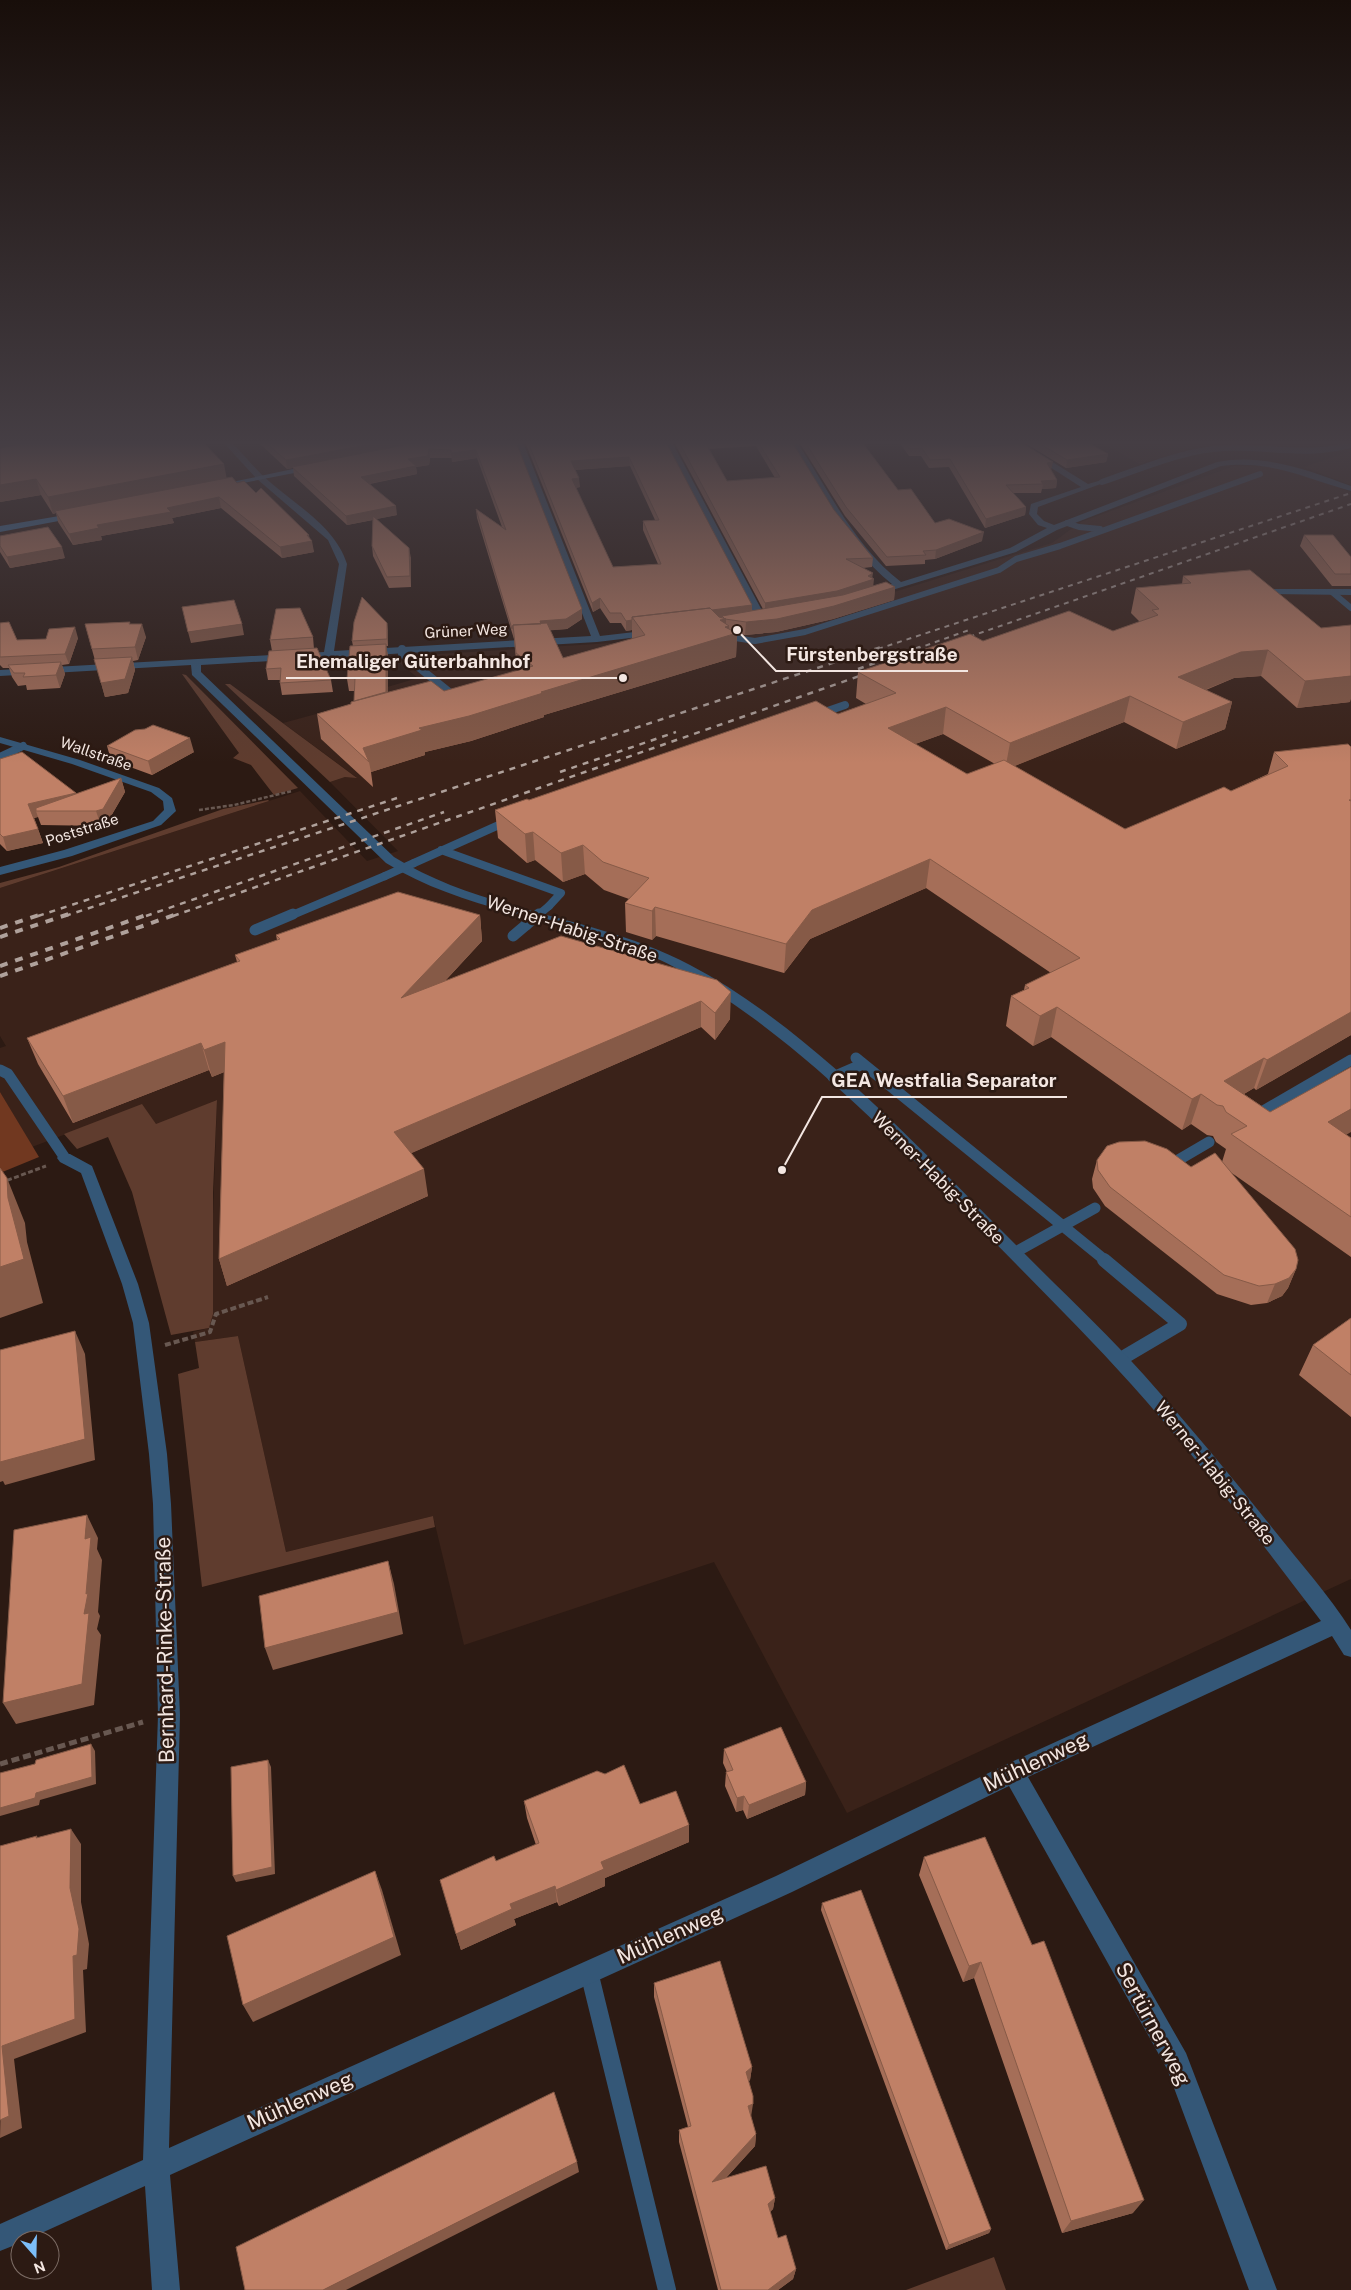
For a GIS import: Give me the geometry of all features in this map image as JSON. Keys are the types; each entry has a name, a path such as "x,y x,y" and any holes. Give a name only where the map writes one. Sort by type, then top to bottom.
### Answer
{"street":[{"path":"329,653 343,564 338,549"},
{"path":"561,549 597,639"},
{"path":"724,549 761,618"},
{"path":"864,549 888,578 898,584"},
{"path":"864,595 1015,549"},
{"path":"1263,592 1351,592"},
{"name":"Grüner Weg","path":"0,672 597,639 661,632"},
{"name":"Werner-Habig-Straße","path":"196,661 196,673 390,860 413,875 449,890 601,934 646,950 686,968 723,991 756,1015 833,1077 967,1204 1119,1360 1228,1486 1336,1624 1351,1648"},
{"name":"Wallstraße","path":"0,740 155,790 168,800 170,812"},
{"name":"Poststraße","path":"0,871 68,854 157,823 170,812"},
{"name":"Bernhard-Rinke-Straße","path":"65,1158 87,1170 130,1284 140,1323 158,1454 162,1504 169,1715 156,2166 166,2290"},
{"name":"Mühlenweg","path":"0,2238 784,1884 1013,1772 1336,1624"},
{"name":"Sertürnerweg","path":"1013,1772 1177,2062 1263,2290"}],"lane":[{"path":"718,632 724,637 755,641 805,632 999,570 1016,559 1050,549"},
{"path":"1332,592 1351,608"},
{"path":"402,649 402,654 463,703"},
{"path":"442,696 450,693"},
{"path":"808,717 845,705"},
{"path":"0,757 23,746"},
{"path":"254,930 385,876 519,817"},
{"path":"441,850 561,894 513,936"},
{"path":"1242,1123 1351,1060"},
{"path":"833,1077 859,1061 1064,1226 1180,1324 1119,1360"},
{"path":"0,1070 8,1074 65,1158"},
{"path":"1168,1166 1209,1142"},
{"path":"1014,1253 1095,1208"},
{"path":"589,1972 667,2290"}],"path":[{"path":"199,810 234,805 300,789"},
{"path":"0,1183 65,1158"},
{"path":"144,1351 210,1332 216,1314 268,1297"},
{"path":"0,1764 169,1715"}],"shaded area":[{"path":"1033,549 1351,549 1351,1579 847,1813 714,1562 464,1645 433,1516 286,1552 238,1336 195,1342 193,1332 209,1328 217,1100 156,1125 142,1105 32,1147 0,1092 0,1048 6,1046 0,1036 0,888 300,791 367,861 398,851 330,782 345,777 356,777 283,723 375,698 370,692 418,678 392,657 675,639 820,615"},
{"path":"182,674 186,675 298,788 274,795 251,765 233,758 239,753"},
{"path":"225,684 230,684 357,778 345,777 330,782"},
{"path":"268,800 0,888 0,883 59,867 223,809"},
{"path":"0,1092 39,1157 0,1173"},
{"path":"217,1100 213,1193 213,1314 209,1328 171,1335 132,1192 108,1137 77,1149 64,1134 142,1104 156,1124"},
{"path":"238,1336 286,1552 433,1516 435,1527 202,1587 178,1374 199,1368 195,1342"},
{"path":"994,2257 1006,2290 906,2290"}],"building":[{"path":"2,549 52,549 7,557"},
{"path":"373,549 409,549 410,576 387,577"},
{"path":"488,549 558,549 582,609 566,619 540,621 541,624 513,625 512,629"},
{"path":"570,549 605,549 613,567 661,564 655,549 722,549 752,605 632,617 632,620 626,621 621,613 610,613 600,598 592,603"},
{"path":"736,549 866,549 873,558 846,559 873,573 868,576 874,579 837,591 765,603"},
{"path":"880,549 939,549 923,551 926,555 887,557"},
{"path":"1315,549 1344,549 1351,557 1351,574 1335,574"},
{"path":"1250,570 1321,628 1351,625 1351,676 1305,681 1268,650 1241,652 1178,677 1232,702 1183,722 1130,696 1010,743 946,707 888,728 967,774 1004,760 1125,829 1224,787 1231,791 1288,766 1274,752 1348,744 1351,747 1351,800 1349,800 1351,801 1351,1012 1267,1060 1264,1058 1224,1081 1270,1112 1351,1067 1351,1109 1328,1122 1351,1138 1351,1217 1231,1134 1247,1126 1226,1112 1223,1106 1217,1105 1201,1094 1192,1099 1057,1007 1040,1016 1011,996 1029,988 1025,985 1080,958 930,859 812,910 786,944 655,907 652,911 625,903 649,878 603,862 583,845 561,853 533,832 525,834 495,810 816,701 838,714 896,693 858,672 970,634 983,641 1069,611 1113,631 1158,615 1152,610 1159,609 1136,588 1191,583 1183,576"},
{"path":"886,582 895,587 834,606 777,619 746,622 725,619 722,616 843,595"},
{"path":"362,597 387,623 387,639 352,641 354,622"},
{"path":"234,600 242,624 188,632 182,607"},
{"path":"300,608 313,637 270,640 276,609"},
{"path":"710,608 719,617 726,619 720,620 729,626 725,627 737,633 541,692 543,693 469,716 419,728 422,730 363,748 369,762 317,714 351,704 351,702 431,681 444,691 533,666 516,653 513,625 547,623 563,658 645,635 632,617"},
{"path":"9,622 17,640 46,639 49,629 75,627 65,654 0,657 0,623"},
{"path":"130,622 129,624 142,624 135,647 92,649 85,624"},
{"path":"386,644 386,692 354,701 355,678 347,679 350,646"},
{"path":"317,648 331,680 280,683 281,668 266,669 269,651"},
{"path":"132,657 125,679 101,683 94,659"},
{"path":"61,662 56,675 23,677 25,673 14,673 8,665"},
{"path":"153,725 190,738 148,761 107,746 135,730 145,729"},
{"path":"22,752 76,793 28,804 38,829 3,837 0,834 0,759"},
{"path":"121,778 103,809 96,811 36,811 36,808"},
{"path":"398,892 480,915 401,998 561,936 717,980 731,992 715,1013 701,1001 394,1132 424,1169 219,1259 225,1042 204,1050 201,1043 63,1096 27,1038 240,961 235,955 280,939 276,935"},
{"path":"1145,1141 1167,1149 1191,1167 1215,1153 1295,1249 1298,1260 1296,1269 1289,1278 1275,1284 1259,1286 1224,1275 1110,1187 1098,1170 1097,1160 1107,1146 1119,1142"},
{"path":"0,1168 7,1178 8,1198 24,1259 0,1267"},
{"path":"1351,1318 1351,1375 1313,1345"},
{"path":"75,1331 85,1439 0,1462 0,1350"},
{"path":"87,1515 85,1539 91,1537 86,1594 88,1593 84,1614 89,1613 82,1684 3,1703 14,1530"},
{"path":"388,1561 398,1612 265,1648 259,1596"},
{"path":"781,1727 806,1782 749,1805 744,1796 737,1798 726,1772 733,1770 724,1749"},
{"path":"91,1744 92,1777 36,1793 35,1798 0,1808 0,1773 35,1764 36,1760"},
{"path":"268,1760 272,1867 233,1876 231,1767"},
{"path":"624,1765 640,1804 676,1791 689,1825 601,1862 604,1869 556,1890 555,1886 510,1904 512,1909 456,1934 440,1880 494,1856 496,1861 539,1843 524,1801 597,1771 605,1774"},
{"path":"71,1829 70,1888 79,1929 77,1955 73,1956 75,2019 2,2046 9,2116 0,2120 0,1846"},
{"path":"985,1837 1032,1945 1044,1941 1144,2200 1071,2221 981,1962 969,1966 924,1857"},
{"path":"375,1871 394,1937 243,2005 227,1936"},
{"path":"861,1890 991,2229 949,2245 822,1903"},
{"path":"720,1961 752,2067 746,2072 753,2096 753,2104 748,2106 756,2134 712,2182 766,2166 775,2198 768,2204 778,2238 786,2235 796,2269 768,2290 721,2290 679,2130 691,2126 654,1983"},
{"path":"554,2092 577,2162 323,2290 245,2290 236,2247"}],"railway":[{"path":"878,649 1182,549"},
{"path":"960,640 1222,549"},
{"path":"916,649 969,630"},
{"path":"65,916 881,647"},
{"path":"858,669 920,647"},
{"path":"173,916 871,672"},
{"path":"560,772 676,732"},
{"path":"38,916 397,798"},
{"path":"146,916 444,812"},
{"path":"0,928 42,914"},
{"path":"0,937 69,914"},
{"path":"0,966 149,914"},
{"path":"0,976 177,914"}],"place":[{"name":"Fürstenbergstraße","path":"737,630"},
{"name":"Ehemaliger Güterbahnhof","path":"623,678"},
{"name":"GEA Westfalia Separator","path":"782,1170"}]}
